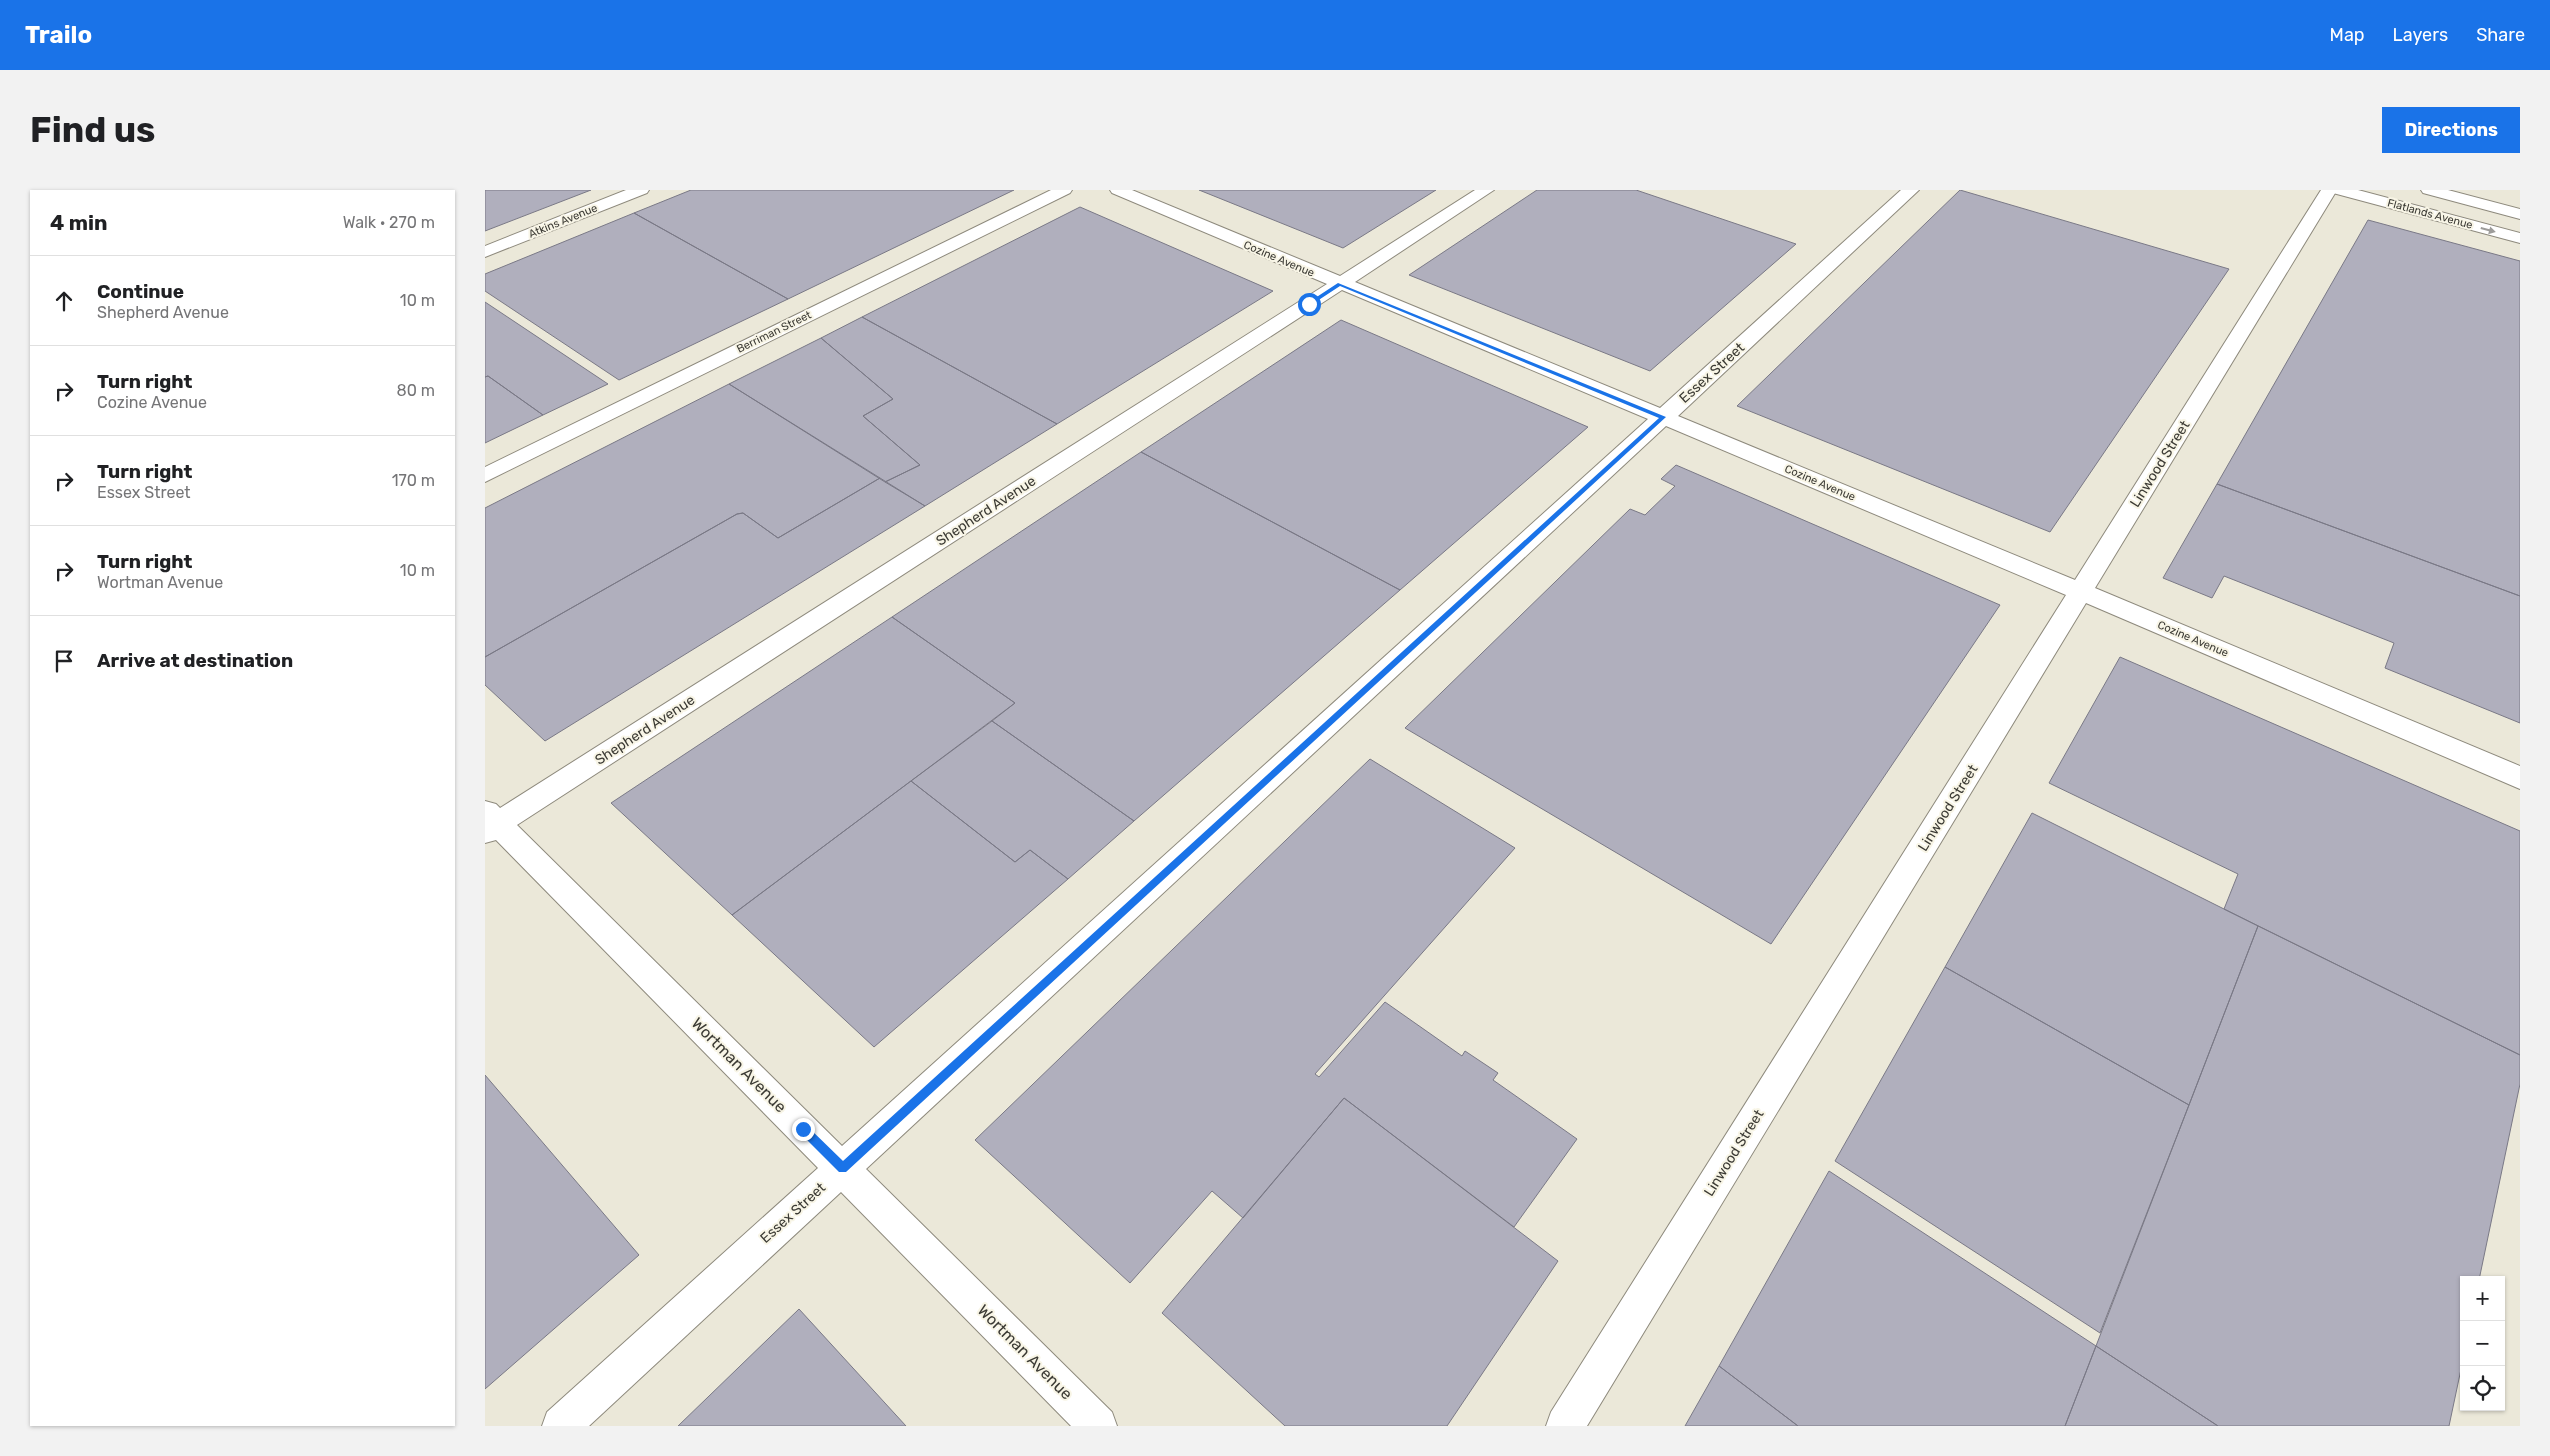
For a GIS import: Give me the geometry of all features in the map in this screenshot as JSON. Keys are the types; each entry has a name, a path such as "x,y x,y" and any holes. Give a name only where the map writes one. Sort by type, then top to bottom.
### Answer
{"street":[{"name":"Atkins Avenue","path":"485,252 641,190"},
{"name":"Berriman Street","path":"485,475 1064,190"},
{"name":"Cozine Avenue","path":"1118,190 2082,592 2520,778"},
{"name":"Shepherd Avenue","path":"489,822 1487,190"},
{"name":"Essex Street","path":"561,1426 1911,190"},
{"name":"Linwood Street","path":"1565,1426 2329,190"},
{"name":"Flatlands Avenue","path":"2339,190 2520,238"},
{"name":"Flatlands Avenue","path":"2429,190 2520,214"},
{"name":"Wortman Avenue","path":"489,822 843,1168 1098,1426"}],"building":[{"path":"485,190 591,190 485,231"},
{"path":"691,190 1014,190 788,299 634,213"},
{"path":"1199,190 1436,190 1343,248"},
{"path":"1537,190 1636,190 1796,244 1650,371 1409,275"},
{"path":"1960,190 2229,269 2050,532 1737,406"},
{"path":"1080,207 1273,291 1057,424 862,317"},
{"path":"634,213 788,299 619,380 485,291 485,274"},
{"path":"2368,220 2520,261 2520,596 2217,484"},
{"path":"485,302 608,384 543,415 488,376 485,377"},
{"path":"862,317 1057,424 925,506 885,482 920,465 863,416 893,399 821,338"},
{"path":"1341,320 1588,427 1400,590 1141,452"},
{"path":"821,338 893,399 863,416 920,465 885,482 729,384"},
{"path":"488,376 543,415 485,443 485,377"},
{"path":"729,384 880,478 778,538 743,513 737,514 485,657 485,508"},
{"path":"1141,452 1400,590 1134,821 992,721 1015,703 892,617"},
{"path":"1676,465 2000,605 1771,944 1405,728 1630,509 1645,515 1675,486 1661,479"},
{"path":"880,478 925,506 545,741 485,685 485,657 737,514 743,513 778,538"},
{"path":"2217,484 2520,596 2520,723 2385,668 2394,643 2224,576 2212,598 2163,578"},
{"path":"892,617 1015,703 732,915 611,803"},
{"path":"2120,657 2520,831 2520,1055 2224,909 2238,874 2049,783"},
{"path":"992,721 1134,821 1068,879 1030,850 1015,862 911,781"},
{"path":"1370,759 1515,848 1315,1074 1319,1077 1385,1002 1462,1056 1465,1051 1498,1073 1493,1080 1577,1139 1514,1227 1344,1098 1243,1218 1212,1191 1130,1283 975,1140"},
{"path":"911,781 1015,862 1030,850 1068,879 874,1047 732,915"},
{"path":"2032,813 2258,926 2189,1105 1945,967"},
{"path":"2258,926 2520,1055 2520,1084 2480,1276 2460,1276 2460,1374 2449,1426 2218,1426 2096,1346"},
{"path":"1945,967 2189,1105 2100,1333 1835,1161"},
{"path":"485,1075 639,1255 485,1389"},
{"path":"1344,1098 1558,1261 1447,1426 1285,1426 1162,1313"},
{"path":"1829,1171 2096,1346 2065,1426 1798,1426 1719,1366"},
{"path":"799,1309 906,1426 678,1426"},
{"path":"2096,1346 2218,1426 2065,1426"},
{"path":"1719,1366 1798,1426 1685,1426"}],"route":[{"path":"803,1129 843,1168 1663,417 1340,284 1309,304"}]}
